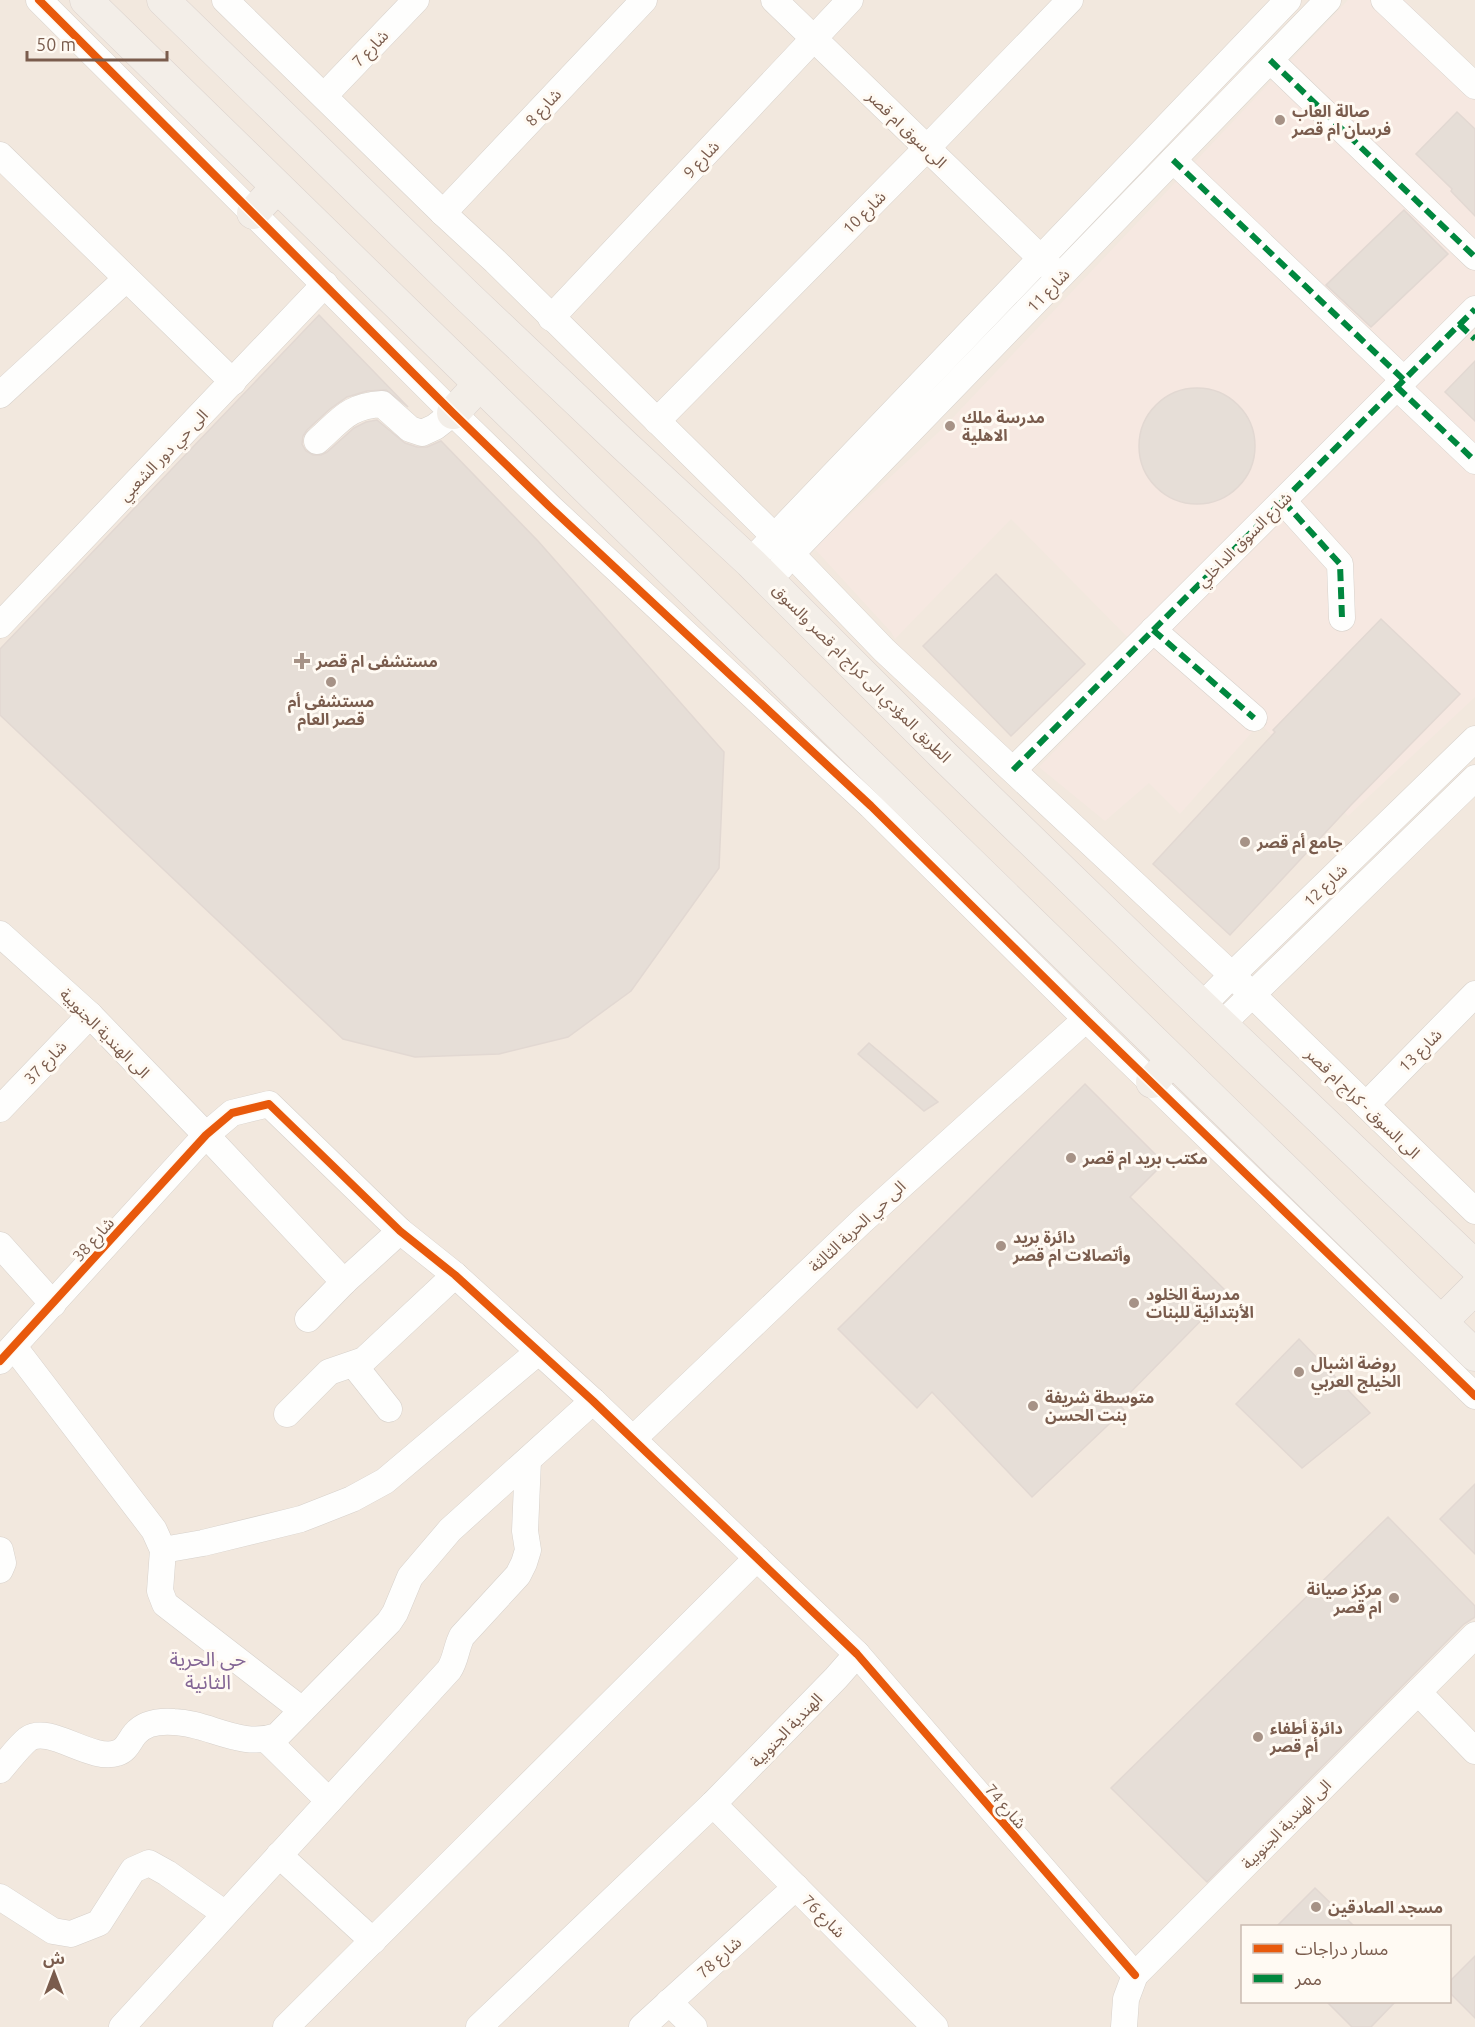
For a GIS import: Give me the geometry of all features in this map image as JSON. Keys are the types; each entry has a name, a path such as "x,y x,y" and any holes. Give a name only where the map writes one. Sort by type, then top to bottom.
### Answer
{"main road":[{"path":"86,0 479,385 1162,1071 1475,1355"},
{"name":"الطريق المؤدي الى كراج ام قصر والسوق","path":"163,0 466,295 760,572 942,754 1211,1016 1475,1266"},
{"path":"253,213 277,187"},
{"path":"453,413 479,385"},
{"path":"1441,1322 1475,1288"}],"street":[{"path":"39,0 453,413 551,508 871,806 1086,1019 1162,1071 1475,1396"},
{"name":"الى السوق - كراج ام قصر","path":"225,0 495,261 783,545 884,650 1232,975 1475,1211"},
{"name":"شارع 7","path":"324,96 417,0"},
{"name":"شارع 8","path":"443,213 644,0"},
{"name":"الى سوق ام قصر","path":"774,0 1060,277"},
{"name":"شارع 9","path":"551,318 850,0"},
{"name":"شارع 10","path":"657,421 1070,0"},
{"name":"شارع 11","path":"760,572 1041,259 1288,0"},
{"name":"شارع 11","path":"783,545 1060,277 1328,0"},
{"path":"1384,0 1475,86"},
{"path":"1270,60 1475,256"},
{"path":"0,155 233,382"},
{"path":"1173,160 1401,384 1475,461"},
{"path":"0,395 126,279"},
{"name":"الى حي دور الشعبي","path":"0,625 325,284"},
{"name":"شارع السوق الداخلي","path":"1013,770 1401,384 1470,324"},
{"path":"317,441 353,409 366,405 382,404 410,429 422,433 435,427 453,413"},
{"path":"1282,501 1340,564 1342,618"},
{"path":"1153,630 1254,718"},
{"name":"شارع 12","path":"1211,1016 1232,975 1475,739"},
{"name":"شارع 12","path":"1211,1016 1251,994 1475,778"},
{"name":"الى الهندية الجنوبية","path":"0,934 90,1015 344,1282"},
{"name":"شارع 13","path":"1366,1105 1475,994"},
{"name":"شارع 37","path":"0,1109 90,1015"},
{"name":"الى حي الحرية الثالثة","path":"633,1439 862,1221 1086,1019"},
{"name":"شارع 38","path":"7,1354 206,1135 232,1113 269,1104 400,1231"},
{"path":"308,1319 344,1282 400,1231"},
{"name":"شارع 74","path":"400,1231 455,1275 593,1401 857,1654 1135,1975"},
{"path":"0,1245 53,1304"},
{"path":"287,1414 329,1372 364,1360 455,1275"},
{"path":"163,1550 302,1519 352,1499 384,1481 538,1352"},
{"path":"7,1354 154,1530 163,1550 160,1591 165,1604 302,1710"},
{"path":"354,1365 389,1409"},
{"path":"0,1770 28,1739 36,1736 47,1736 95,1753 116,1754 126,1748 135,1733 146,1725 174,1722 250,1740 267,1740 277,1736 388,1622 395,1613 410,1577 450,1530 593,1401"},
{"path":"122,2027 449,1670 454,1663 462,1636 518,1575 528,1550 525,1531 528,1460"},
{"path":"0,1551 3,1563 0,1570"},
{"path":"286,2027 757,1558"},
{"name":"الى الهندية الجنوبية","path":"1124,2027 1125,1999 1135,1975 1475,1635"},
{"name":"الهندية الجنوبية","path":"479,2027 713,1804 837,1678 857,1654"},
{"path":"1418,1692 1475,1751"},
{"path":"267,1740 329,1801"},
{"name":"شارع 76","path":"713,1804 935,2027"},
{"path":"279,1855 373,1941"},
{"path":"0,1897 53,1931 71,1934 99,1923 133,1870 149,1863 224,1913"},
{"name":"شارع 78","path":"642,2027 796,1887"},
{"path":"669,2002 694,2027"}],"shaded area":[{"path":"0,0 1475,0 1475,2027 0,2027"},
{"path":"1348,0 1405,0 1475,69 1475,697 1348,816 1260,723 1180,814 1149,783 1105,821 1039,767 1146,656 1011,519 895,639 814,548 943,428"}],"building":[{"path":"1457,112 1475,129 1475,216 1451,191 1452,189 1416,154"},
{"path":"1404,210 1448,254 1371,327 1326,285"},
{"name":"مستشفى أم قصر العام","path":"319,315 408,407 386,390 367,391 347,397 307,430 302,444 306,451 313,455 321,455 354,428 377,420 405,443 417,447 427,447 441,441 538,541 724,752 719,868 631,991 568,1037 499,1054 415,1057 343,1039 0,715 0,649"},
{"path":"1475,361 1475,421 1445,392"},
{"path":"1197,388 1219,393 1238,405 1250,424 1255,446 1250,468 1238,487 1219,499 1197,504 1175,499 1156,487 1144,468 1139,446 1144,424 1156,405 1175,393"},
{"path":"996,574 1085,664 1011,736 923,646"},
{"path":"1381,619 1460,694 1351,805 1230,935 1153,864 1275,732 1273,730"},
{"path":"869,1043 938,1102 924,1111 858,1054"},
{"path":"1085,1084 1164,1163 1130,1197 1228,1293 1119,1404 1124,1410 1032,1497 932,1392 917,1408 838,1329"},
{"name":"روضة اشبال الخيلج العربي","path":"1299,1339 1370,1413 1302,1468 1236,1404"},
{"path":"1475,1484 1475,1554 1440,1519"},
{"name":"دائرة أطفاء أم قصر","path":"1388,1517 1475,1606 1475,1617 1464,1624 1207,1882 1111,1788"},
{"name":"مسجد الصادقين","path":"1315,1888 1353,1925 1278,1925"},
{"path":"1475,1956 1475,2018 1451,1994 1451,1980"},
{"path":"1328,2003 1394,2003 1371,2027 1352,2027"}],"marked path":[{"path":"1270,60 1475,257"},
{"path":"1173,160 1404,380"},
{"path":"1013,770 1475,309"},
{"path":"1459,324 1475,339"},
{"path":"1397,387 1475,461"},
{"path":"1283,501 1340,564 1342,618"},
{"path":"1153,630 1254,718"}],"cycle path":[{"path":"39,0 453,413 551,508 871,806 1086,1019 1475,1396"},
{"path":"0,1361 206,1135 232,1113 269,1104 400,1231 455,1275 593,1401 857,1654 1135,1975"}],"place":[{"name":"صالة العاب فرسان ام قصر","path":"1280,120"},
{"name":"مدرسة ملك الاهلية","path":"950,426"},
{"name":"مستشفى ام قصر","path":"302,661"},
{"name":"مستشفى أم قصر العام","path":"331,682"},
{"name":"جامع أم قصر","path":"1245,842"},
{"name":"مكتب بريد ام قصر","path":"1071,1158"},
{"name":"دائرة بريد وأتصالات ام قصر","path":"1001,1246"},
{"name":"مدرسة الخلود الأبتدائية للبنات","path":"1134,1303"},
{"name":"روضة اشبال الخيلج العربي","path":"1299,1372"},
{"name":"متوسطة شريفة بنت الحسن","path":"1033,1406"},
{"name":"مركز صيانة ام قصر","path":"1394,1598"},
{"name":"دائرة أطفاء أم قصر","path":"1258,1737"},
{"name":"مسجد الصادقين","path":"1316,1907"}],"district":[{"name":"حي الحرية الثانية","path":"208,1670"}]}
